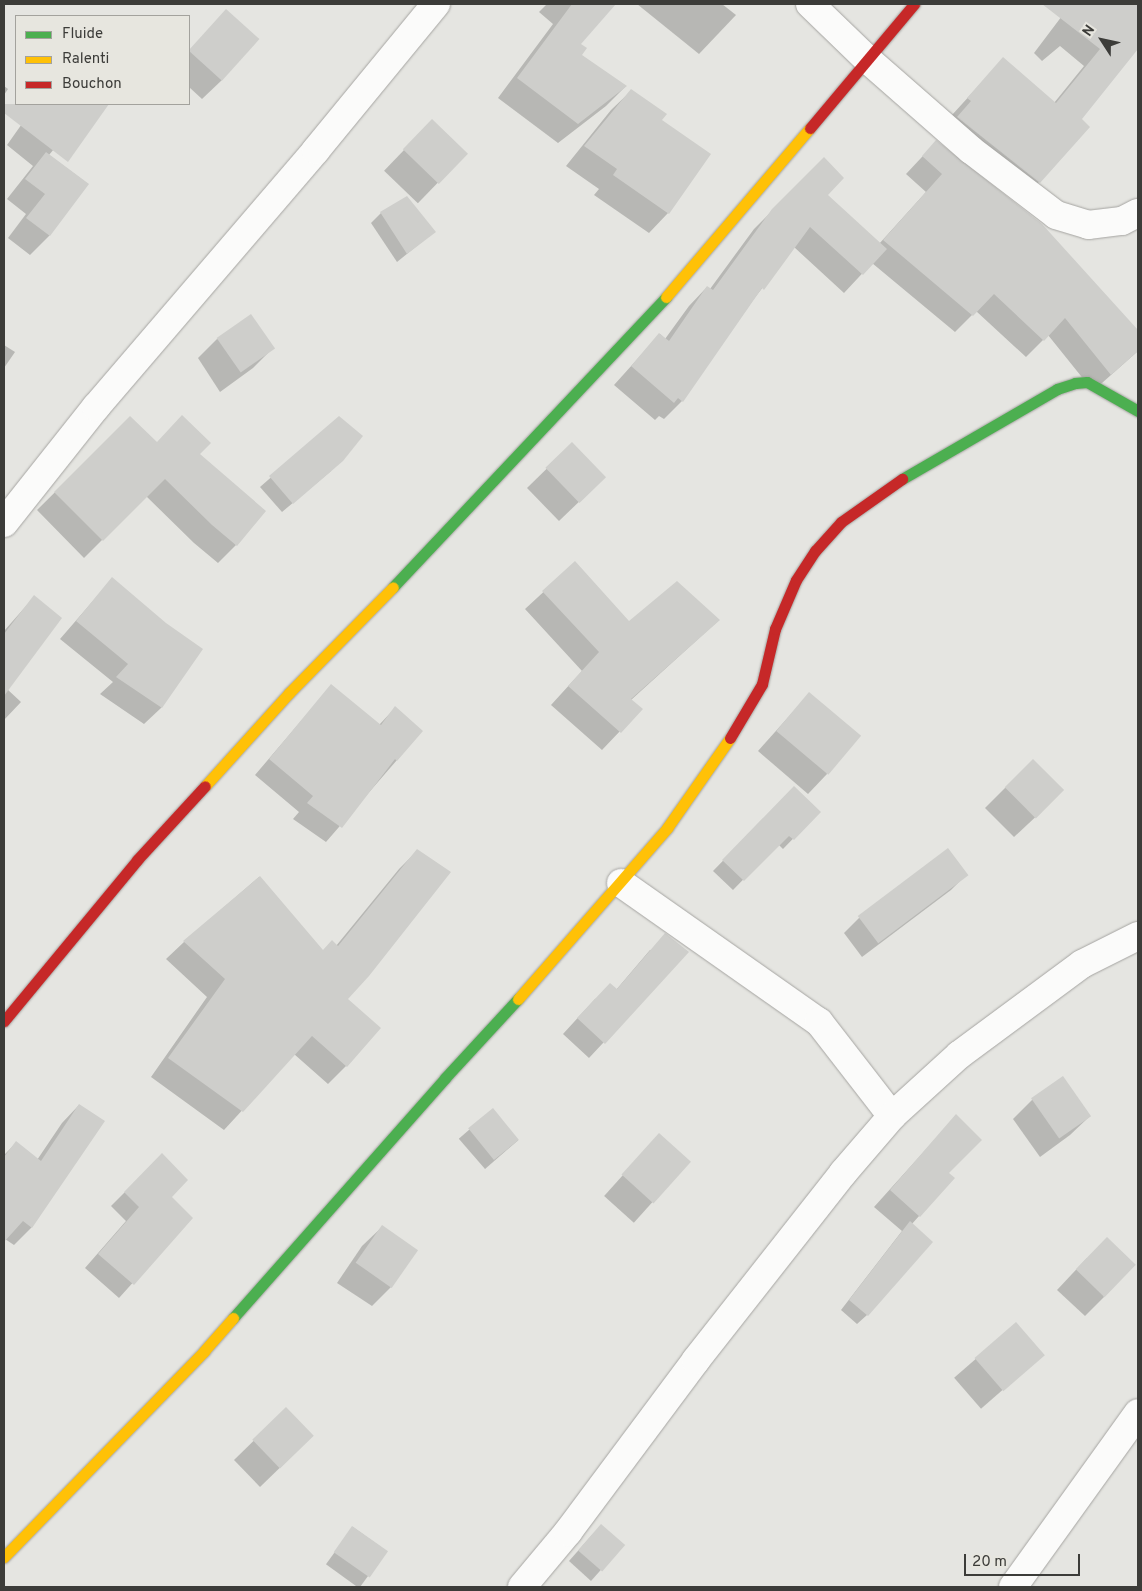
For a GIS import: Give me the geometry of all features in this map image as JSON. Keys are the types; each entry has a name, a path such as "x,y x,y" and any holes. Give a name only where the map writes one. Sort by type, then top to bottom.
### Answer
{"street":[{"path":"4,523 96,407 316,150 436,4"},
{"path":"810,4 867,59 971,150 1056,215 1088,225 1122,221 1138,213"},
{"path":"4,1021 137,860 289,693 438,540 692,269 914,4"},
{"path":"4,1557 204,1351 621,883 667,828 738,726 762,684 775,629 796,580 815,551 841,522 896,483 1057,389 1075,383 1087,382 1138,411"},
{"path":"621,883 819,1022 892,1116"},
{"path":"522,1587 568,1532 610,1473 732,1314 843,1173 892,1116 959,1055 1067,974 1106,950 1138,936"},
{"path":"1013,1587 1138,1413"}],"building":[{"path":"572,4 616,4 581,44 587,48 582,55 627,86 578,124 517,78"},
{"path":"1042,4 1138,4 1138,49 1082,119 1090,127 1040,183 957,117 971,101 967,98 1003,57 1056,103 1100,49"},
{"path":"226,9 259,39 222,81 190,52 190,49"},
{"path":"631,89 667,114 662,120 711,154 669,214 613,175 617,169 584,146"},
{"path":"4,104 108,105 68,162 4,113"},
{"path":"432,119 468,154 439,184 403,149"},
{"path":"936,140 1042,224 1138,330 1138,351 1111,375 1065,318 1044,341 994,294 973,316 883,240 942,174 922,156"},
{"path":"46,152 89,184 50,236 26,218 45,194 25,179"},
{"path":"824,157 844,178 828,195 887,249 863,275 810,227 764,290 762,288 683,402 678,398 674,403 631,366 659,333 669,341 707,286 713,290 772,209"},
{"path":"407,196 436,232 407,254 380,212"},
{"path":"251,314 275,348 241,372 217,338"},
{"path":"182,415 211,443 200,454 266,511 237,546 212,525 165,479 103,541 54,492 130,416 157,442"},
{"path":"339,416 363,436 343,461 293,504 269,476"},
{"path":"572,442 606,477 579,503 545,468"},
{"path":"575,561 629,621 677,581 720,620 631,699 643,709 621,733 568,686 599,652 542,591"},
{"path":"112,577 166,623 203,649 162,708 116,677 128,664 76,621"},
{"path":"34,595 62,618 4,696 4,634"},
{"path":"331,684 381,725 395,706 423,731 397,761 395,759 342,828 307,803 313,796 269,759"},
{"path":"809,692 861,736 828,775 776,731"},
{"path":"1033,759 1064,790 1036,818 1005,787"},
{"path":"794,786 821,812 794,840 789,836 744,881 722,860"},
{"path":"948,848 968,875 878,943 858,916"},
{"path":"417,849 451,872 369,976 348,999 381,1028 347,1067 312,1036 243,1112 168,1058 225,979 183,941 260,876 323,950 332,940 338,946"},
{"path":"665,933 689,952 605,1044 577,1018 610,983 617,989"},
{"path":"1063,1076 1091,1116 1059,1139 1031,1098"},
{"path":"79,1104 105,1121 32,1228 23,1221 4,1242 4,1157 16,1141 41,1161"},
{"path":"493,1108 519,1140 494,1160 468,1128"},
{"path":"956,1114 982,1140 949,1173 955,1178 920,1217 890,1190"},
{"path":"659,1133 691,1162 653,1203 622,1175"},
{"path":"162,1153 188,1180 172,1197 193,1218 134,1285 98,1254 139,1207 124,1192"},
{"path":"910,1221 933,1242 868,1316 849,1300"},
{"path":"382,1225 418,1250 392,1288 356,1263"},
{"path":"1107,1237 1136,1265 1105,1297 1076,1269"},
{"path":"1016,1322 1045,1355 1003,1391 974,1358"},
{"path":"286,1407 314,1436 280,1468 252,1440"},
{"path":"601,1524 625,1545 602,1571 578,1550"},
{"path":"352,1526 388,1551 370,1577 334,1552"}],"traffic: fast":[{"path":"393,587 666,297"},
{"path":"902,479 1057,389 1075,383 1087,382 1138,411"},
{"path":"233,1318 445,1078 518,999"}],"traffic: slow":[{"path":"666,297 810,128"},
{"path":"205,786 289,693 393,587"},
{"path":"518,999 667,828 730,738"},
{"path":"4,1557 204,1351 233,1318"}],"traffic: jam":[{"path":"810,128 914,4"},
{"path":"730,738 762,684 775,629 796,580 815,551 841,522 902,479"},
{"path":"4,1021 137,860 205,786"}]}
